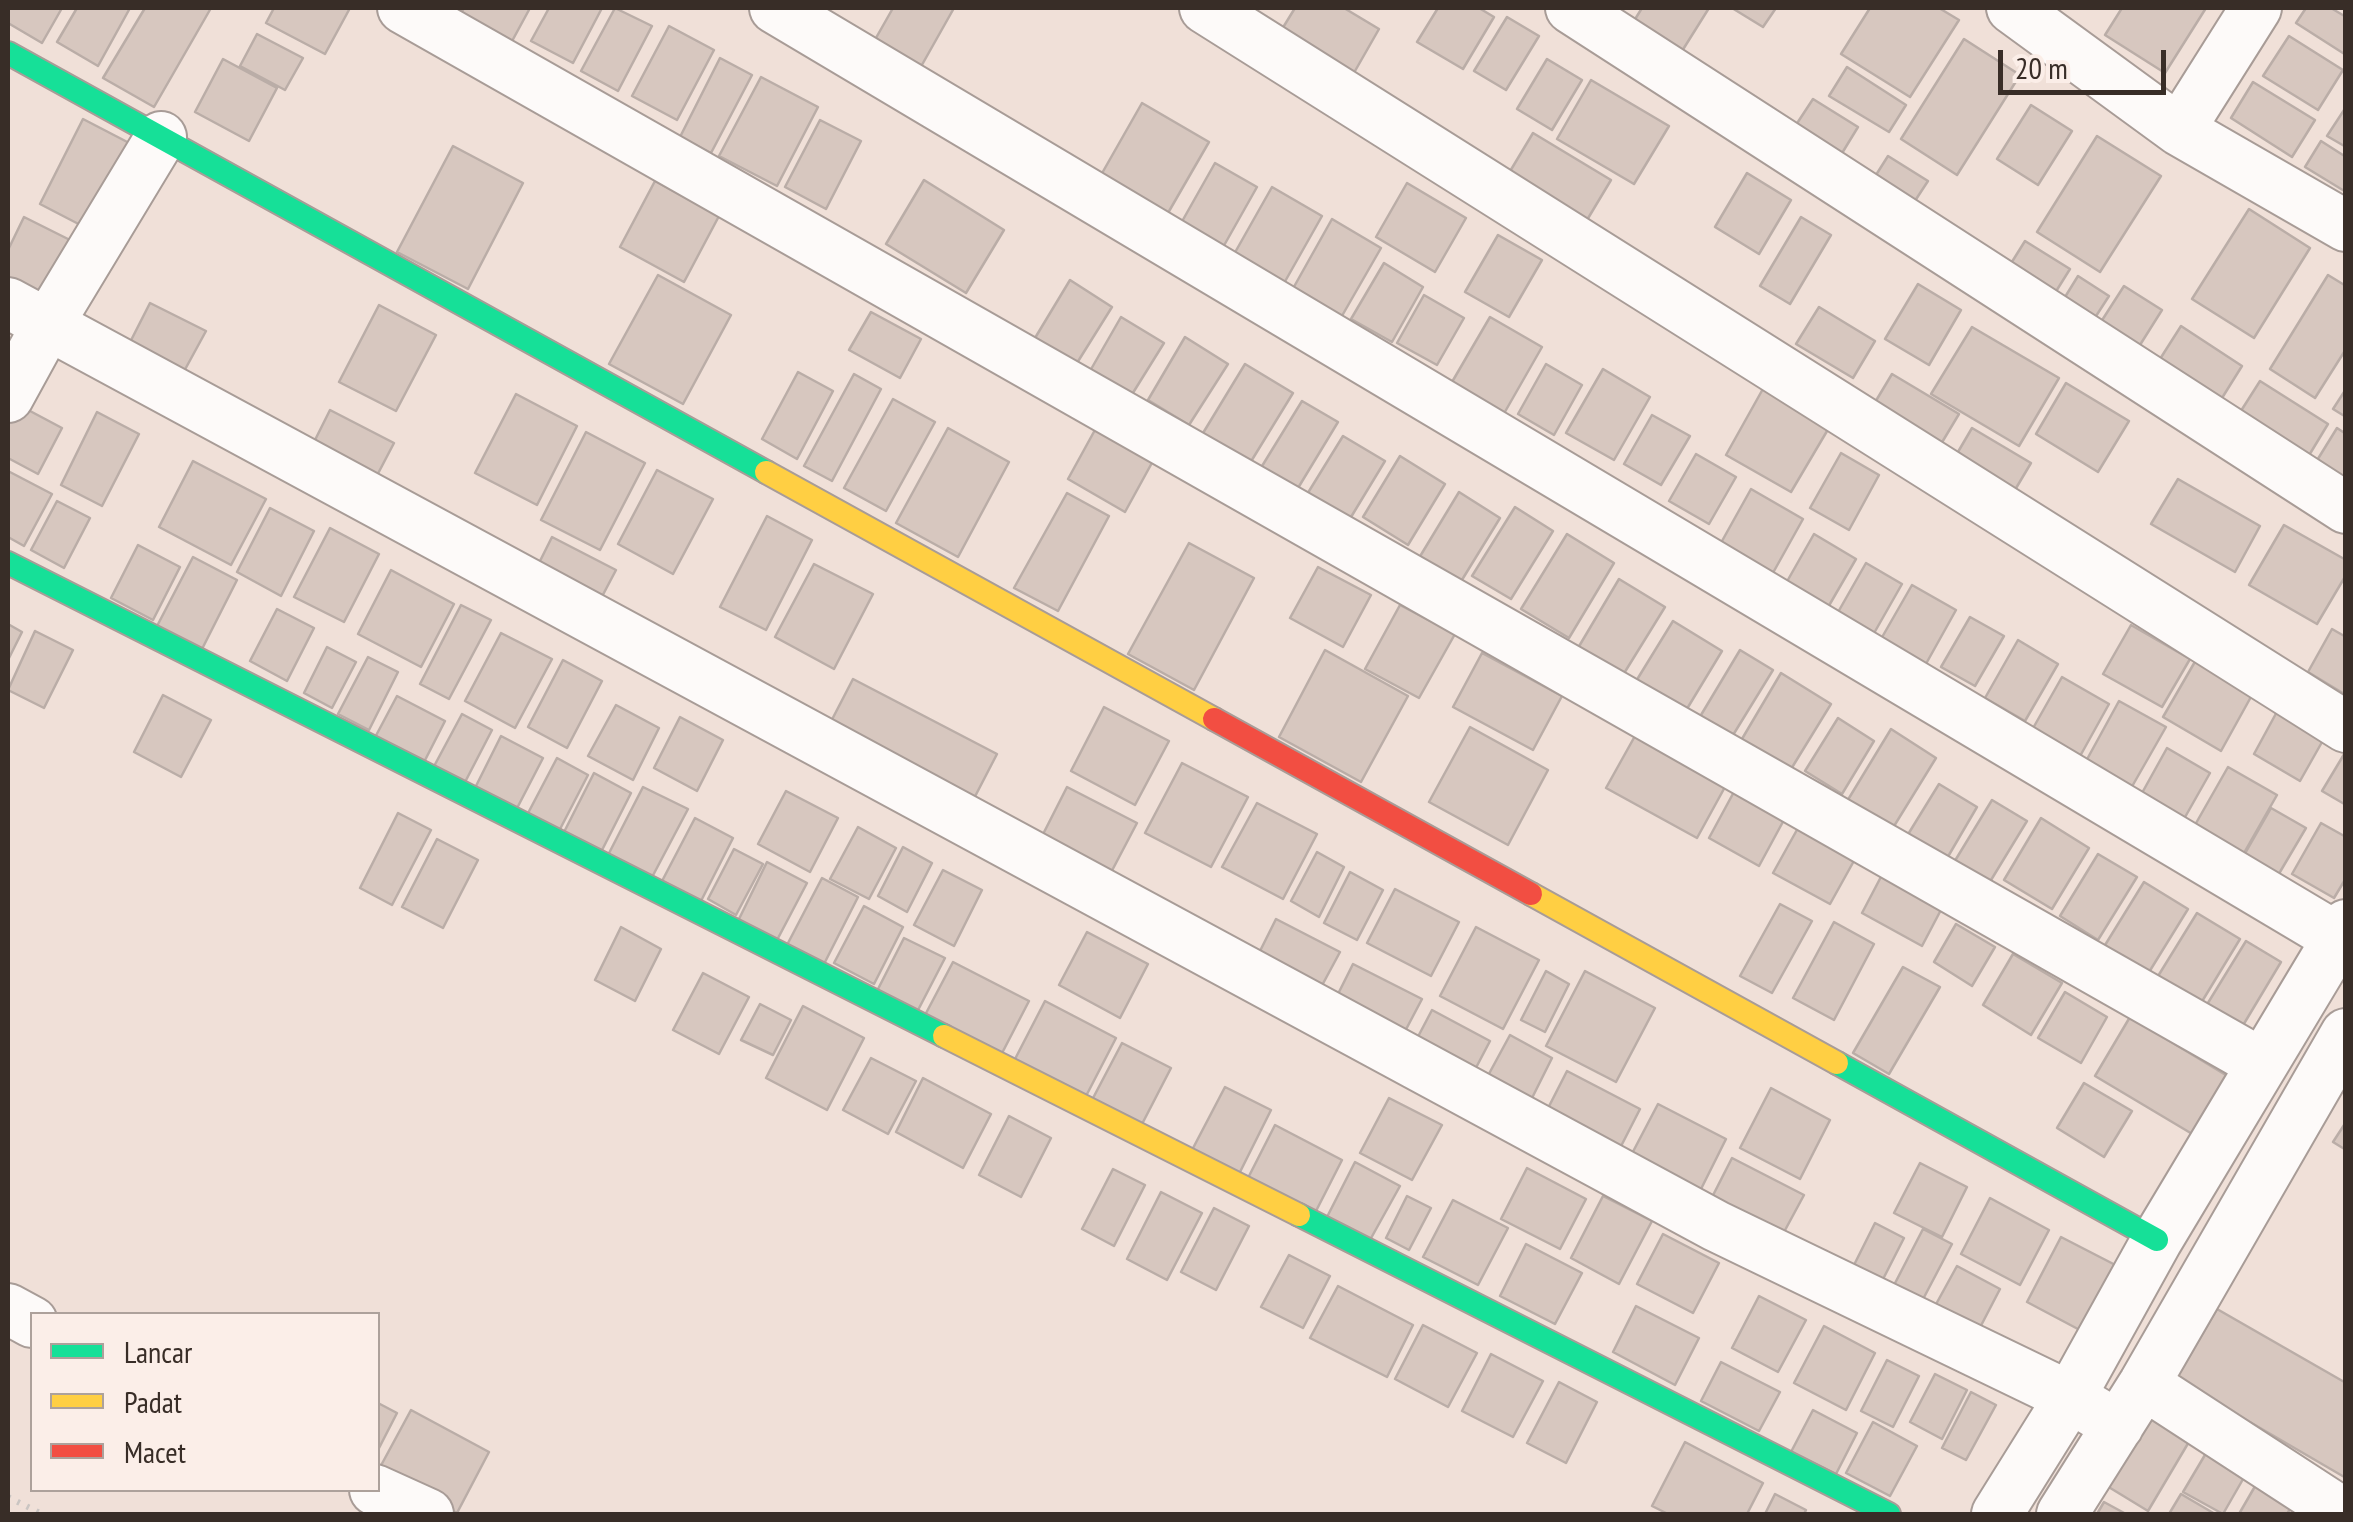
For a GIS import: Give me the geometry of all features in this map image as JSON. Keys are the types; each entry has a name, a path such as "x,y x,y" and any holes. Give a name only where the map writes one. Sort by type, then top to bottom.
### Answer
{"street":[{"path":"403,8 2262,1064"},
{"path":"775,8 2343,936 2262,1064 1998,1514"},
{"path":"1205,8 2346,727"},
{"path":"1571,8 2346,508"},
{"path":"2012,8 2178,130 2346,226"},
{"path":"2178,130 2256,8"},
{"path":"8,52 2157,1240"},
{"path":"8,397 28,314 161,137"},
{"path":"28,314 1716,1226 2070,1397 2118,1426"},
{"path":"8,563 1889,1514"},
{"path":"2062,1514 2144,1384 2342,1046"},
{"path":"2144,1384 2344,1514"},
{"path":"378,1492 428,1514"}],"path":[{"path":"8,1497 42,1514"}],"building":[{"path":"8,8 62,8 42,43 8,23"},
{"path":"77,8 130,8 98,66 57,42"},
{"path":"145,8 211,8 154,107 103,78"},
{"path":"274,8 350,8 325,54 266,23"},
{"path":"464,8 530,8 511,43 460,15"},
{"path":"549,8 602,8 573,63 531,41"},
{"path":"615,8 652,26 618,91 581,71"},
{"path":"893,8 954,8 914,79 868,52"},
{"path":"1295,8 1344,8 1379,29 1351,78 1279,34"},
{"path":"1438,8 1479,8 1494,17 1463,69 1417,42"},
{"path":"1642,8 1709,8 1672,67 1624,37"},
{"path":"1732,8 1776,8 1763,27"},
{"path":"1870,8 1939,8 1959,20 1910,97 1841,54"},
{"path":"2122,8 2206,8 2165,73 2105,35"},
{"path":"2306,8 2331,8 2346,17 2346,55 2296,23"},
{"path":"1507,17 1539,36 1506,90 1474,71"},
{"path":"669,26 714,50 677,120 632,96"},
{"path":"257,34 303,58 285,90 240,66"},
{"path":"2289,36 2343,70 2318,110 2263,76"},
{"path":"1964,39 2020,75 1957,175 1901,139"},
{"path":"720,58 752,75 711,153 680,137"},
{"path":"223,59 277,88 249,141 195,112"},
{"path":"1547,59 1582,80 1552,130 1517,109"},
{"path":"1847,67 1906,105 1889,132 1829,96"},
{"path":"761,77 818,107 777,186 719,156"},
{"path":"1591,80 1669,126 1634,184 1557,139"},
{"path":"2253,82 2315,120 2292,157 2231,118"},
{"path":"1813,99 1858,127 1836,163 1790,134"},
{"path":"1142,103 1209,142 1168,213 1101,175"},
{"path":"2031,105 2072,131 2038,185 1997,159"},
{"path":"2346,107 2346,147 2327,136"},
{"path":"83,119 135,146 92,231 40,204"},
{"path":"820,120 861,141 826,209 785,187"},
{"path":"1533,133 1611,180 1587,220 1509,173"},
{"path":"2097,136 2161,176 2100,272 2037,232"},
{"path":"2321,141 2346,157 2346,192 2305,167"},
{"path":"453,146 523,183 468,289 397,252"},
{"path":"1888,156 1928,181 1909,210 1869,186"},
{"path":"1215,163 1257,187 1222,249 1180,225"},
{"path":"1747,173 1791,200 1759,254 1715,227"},
{"path":"924,180 1004,230 966,293 886,244"},
{"path":"655,181 719,216 684,282 620,247"},
{"path":"1407,183 1466,218 1435,272 1376,237"},
{"path":"1272,187 1322,216 1283,285 1233,256"},
{"path":"2249,209 2310,248 2254,338 2192,299"},
{"path":"24,217 80,245 51,299 8,277 8,250"},
{"path":"1801,217 1831,235 1790,304 1760,286"},
{"path":"1332,219 1381,248 1335,328 1286,301"},
{"path":"1498,235 1542,260 1509,317 1465,292"},
{"path":"2025,241 2070,269 2050,301 2005,273"},
{"path":"1384,263 1423,287 1392,342 1351,319"},
{"path":"658,275 731,315 683,404 609,364"},
{"path":"2328,275 2346,286 2346,349 2315,398 2270,369"},
{"path":"2078,276 2109,296 2087,330 2057,310"},
{"path":"1070,280 1112,307 1077,363 1035,338"},
{"path":"1918,284 1961,310 1929,365 1885,339"},
{"path":"2124,286 2162,310 2128,364 2090,339"},
{"path":"1424,295 1464,318 1437,365 1397,343"},
{"path":"150,303 206,331 176,386 122,358"},
{"path":"379,305 436,335 396,411 339,382"},
{"path":"1819,307 1875,341 1853,378 1796,344"},
{"path":"871,312 921,339 900,378 849,350"},
{"path":"1121,317 1164,343 1131,396 1090,371"},
{"path":"1490,317 1542,347 1498,424 1445,394"},
{"path":"2181,326 2242,366 2222,398 2160,359"},
{"path":"1972,327 2059,378 2019,446 1931,394"},
{"path":"1185,337 1228,364 1189,425 1148,400"},
{"path":"1245,364 1293,393 1247,468 1200,438"},
{"path":"1546,364 1582,385 1554,435 1518,414"},
{"path":"1603,369 1650,397 1614,460 1566,433"},
{"path":"798,372 833,391 797,459 762,439"},
{"path":"854,374 881,389 832,481 804,466"},
{"path":"1892,374 1959,414 1935,454 1868,414"},
{"path":"2260,381 2328,424 2308,457 2239,414"},
{"path":"2066,383 2129,421 2098,472 2036,434"},
{"path":"1764,387 1830,426 1791,492 1726,455"},
{"path":"2346,389 2346,417 2333,409"},
{"path":"516,394 577,426 537,505 475,473"},
{"path":"893,399 935,422 886,511 844,488"},
{"path":"1302,401 1338,422 1295,493 1259,471"},
{"path":"15,403 62,428 38,474 8,458 8,417"},
{"path":"330,410 394,443 372,485 309,452"},
{"path":"97,412 139,434 102,506 61,485"},
{"path":"1652,415 1690,436 1661,485 1624,464"},
{"path":"1101,419 1159,450 1125,512 1068,479"},
{"path":"948,428 1009,462 958,557 896,523"},
{"path":"1972,428 2031,463 2006,505 1948,469"},
{"path":"2337,428 2346,434 2346,480 2316,462"},
{"path":"586,432 645,463 600,550 541,520"},
{"path":"1343,436 1385,461 1348,522 1306,496"},
{"path":"1841,453 1879,475 1849,530 1810,508"},
{"path":"1696,454 1736,477 1709,524 1669,501"},
{"path":"1400,456 1445,484 1408,545 1363,517"},
{"path":"193,461 266,499 231,565 159,527"},
{"path":"657,470 713,499 673,574 618,544"},
{"path":"8,471 52,494 24,546 8,537"},
{"path":"2178,479 2260,526 2235,572 2151,524"},
{"path":"1751,489 1803,519 1769,580 1717,550"},
{"path":"1459,492 1500,518 1457,588 1416,563"},
{"path":"1067,493 1109,516 1058,611 1014,588"},
{"path":"57,501 90,518 64,568 31,550"},
{"path":"1515,507 1553,531 1511,599 1472,576"},
{"path":"270,508 314,531 281,596 237,572"},
{"path":"767,516 812,540 766,630 720,607"},
{"path":"2284,525 2346,560 2346,575 2317,624 2249,585"},
{"path":"330,528 379,554 344,622 294,597"},
{"path":"1567,534 1614,563 1569,638 1521,609"},
{"path":"1814,534 1856,559 1827,609 1785,585"},
{"path":"552,537 616,570 597,606 534,573"},
{"path":"1189,543 1254,578 1194,690 1128,654"},
{"path":"138,545 180,567 153,620 111,598"},
{"path":"193,557 237,580 201,651 156,628"},
{"path":"1866,563 1902,584 1869,642 1833,621"},
{"path":"814,564 873,594 834,669 775,637"},
{"path":"1318,567 1371,595 1343,647 1290,618"},
{"path":"391,570 454,604 421,667 358,634"},
{"path":"1619,579 1665,607 1623,675 1578,648"},
{"path":"1912,585 1956,610 1922,671 1877,646"},
{"path":"461,605 491,620 449,699 420,684"},
{"path":"1400,605 1455,634 1419,698 1365,669"},
{"path":"277,609 314,628 287,681 250,661"},
{"path":"1970,617 2004,636 1975,686 1941,667"},
{"path":"1673,621 1722,651 1679,722 1630,691"},
{"path":"8,624 22,632 8,660"},
{"path":"2131,625 2190,659 2162,707 2103,674"},
{"path":"2332,629 2346,637 2346,695 2308,672"},
{"path":"35,631 73,650 44,708 8,690"},
{"path":"501,633 552,659 515,728 465,701"},
{"path":"2018,640 2058,664 2025,721 1985,698"},
{"path":"327,647 356,662 332,708 304,693"},
{"path":"1325,650 1408,696 1361,782 1279,737"},
{"path":"1740,650 1773,670 1730,740 1698,720"},
{"path":"1482,653 1562,696 1533,750 1453,707"},
{"path":"2200,653 2257,686 2221,751 2163,717"},
{"path":"368,657 398,672 369,730 338,714"},
{"path":"563,660 602,681 567,748 528,727"},
{"path":"1781,673 1831,704 1788,774 1739,744"},
{"path":"2062,677 2109,704 2079,758 2032,730"},
{"path":"853,679 997,754 968,810 824,735"},
{"path":"163,695 211,720 181,777 134,752"},
{"path":"397,696 445,721 420,770 371,745"},
{"path":"2119,701 2166,727 2130,790 2085,763"},
{"path":"616,705 659,728 633,780 588,756"},
{"path":"1104,707 1169,741 1135,805 1071,771"},
{"path":"2279,708 2326,735 2300,781 2254,754"},
{"path":"462,714 492,730 463,786 432,770"},
{"path":"680,717 723,740 697,791 654,768"},
{"path":"1838,718 1874,741 1842,794 1805,771"},
{"path":"1470,727 1548,770 1508,845 1429,802"},
{"path":"1640,727 1731,776 1697,838 1606,788"},
{"path":"1891,729 1936,758 1891,831 1846,803"},
{"path":"501,736 543,758 514,814 473,792"},
{"path":"2167,748 2210,773 2180,826 2137,802"},
{"path":"2346,751 2346,805 2322,791"},
{"path":"557,758 588,775 558,833 526,817"},
{"path":"1182,763 1248,797 1211,867 1145,833"},
{"path":"2228,767 2277,795 2236,867 2187,839"},
{"path":"594,773 631,793 597,860 560,840"},
{"path":"1939,784 1977,807 1946,860 1907,836"},
{"path":"643,787 688,809 650,881 606,859"},
{"path":"1067,787 1137,823 1106,882 1037,846"},
{"path":"1735,790 1785,818 1759,866 1709,838"},
{"path":"786,791 838,818 810,872 758,844"},
{"path":"1992,800 2027,821 1988,885 1953,864"},
{"path":"1257,803 1317,834 1283,899 1222,867"},
{"path":"2271,808 2306,828 2277,877 2243,857"},
{"path":"398,813 431,830 392,905 360,888"},
{"path":"695,818 733,838 700,903 661,883"},
{"path":"2041,818 2089,848 2052,909 2004,880"},
{"path":"1803,819 1860,850 1830,904 1773,873"},
{"path":"2321,823 2346,837 2346,878 2334,898 2292,874"},
{"path":"858,827 896,848 869,899 830,879"},
{"path":"437,839 478,860 443,928 402,907"},
{"path":"903,847 932,863 907,912 878,896"},
{"path":"734,849 763,864 736,915 708,899"},
{"path":"1317,852 1344,867 1319,917 1291,901"},
{"path":"2098,854 2137,877 2098,940 2060,916"},
{"path":"767,862 807,883 776,942 738,921"},
{"path":"943,870 982,890 954,946 914,925"},
{"path":"1350,872 1383,890 1357,940 1324,923"},
{"path":"1883,873 1943,906 1922,946 1862,913"},
{"path":"822,878 858,897 824,964 787,945"},
{"path":"2144,882 2188,909 2146,977 2102,950"},
{"path":"1395,889 1459,922 1431,976 1367,943"},
{"path":"1780,904 1812,921 1772,993 1740,976"},
{"path":"864,906 903,927 874,984 834,963"},
{"path":"2197,913 2240,939 2198,1008 2155,981"},
{"path":"1276,919 1340,952 1319,991 1256,959"},
{"path":"1834,922 1874,944 1834,1020 1793,998"},
{"path":"1956,924 1995,947 1972,986 1934,962"},
{"path":"621,927 661,949 635,1001 595,980"},
{"path":"1476,927 1539,960 1503,1029 1440,996"},
{"path":"1087,932 1148,964 1120,1018 1059,985"},
{"path":"904,938 945,958 916,1014 876,993"},
{"path":"2246,941 2281,962 2239,1032 2203,1011"},
{"path":"2013,954 2062,983 2031,1035 1983,1005"},
{"path":"953,962 1029,1001 1000,1057 924,1017"},
{"path":"1353,964 1422,999 1402,1037 1334,1002"},
{"path":"1903,967 1940,987 1889,1074 1853,1053"},
{"path":"1546,971 1569,984 1545,1032 1521,1020"},
{"path":"1585,971 1655,1008 1616,1082 1546,1046"},
{"path":"703,973 749,997 719,1054 673,1030"},
{"path":"2065,992 2107,1017 2081,1063 2038,1038"},
{"path":"1045,1001 1116,1038 1085,1098 1014,1061"},
{"path":"760,1004 791,1020 773,1055 741,1040"},
{"path":"803,1006 864,1038 827,1110 766,1078"},
{"path":"1432,1010 1490,1041 1469,1081 1411,1050"},
{"path":"2130,1017 2239,1083 2204,1141 2095,1076"},
{"path":"1510,1035 1552,1058 1528,1106 1484,1083"},
{"path":"1122,1043 1171,1068 1141,1126 1092,1100"},
{"path":"871,1058 916,1081 888,1134 843,1110"},
{"path":"1567,1071 1640,1109 1616,1156 1543,1118"},
{"path":"923,1078 991,1114 963,1168 896,1132"},
{"path":"2084,1083 2132,1111 2104,1157 2057,1128"},
{"path":"1225,1087 1271,1110 1238,1176 1191,1152"},
{"path":"1771,1088 1830,1120 1800,1179 1740,1148"},
{"path":"1389,1098 1442,1125 1412,1180 1360,1153"},
{"path":"1658,1104 1726,1139 1695,1201 1626,1165"},
{"path":"1009,1116 1051,1138 1021,1197 979,1175"},
{"path":"2346,1122 2346,1150 2333,1142"},
{"path":"1275,1125 1342,1160 1315,1213 1248,1178"},
{"path":"1732,1158 1804,1195 1777,1245 1706,1209"},
{"path":"1355,1162 1400,1186 1370,1240 1327,1217"},
{"path":"1920,1163 1967,1187 1942,1237 1894,1213"},
{"path":"1527,1168 1586,1199 1560,1249 1501,1219"},
{"path":"1113,1169 1145,1185 1114,1246 1082,1229"},
{"path":"1161,1192 1202,1213 1167,1280 1127,1259"},
{"path":"1407,1196 1431,1208 1409,1250 1386,1238"},
{"path":"1603,1196 1652,1221 1619,1284 1571,1258"},
{"path":"1990,1198 2049,1230 2020,1285 1961,1254"},
{"path":"1453,1200 1508,1228 1478,1285 1423,1257"},
{"path":"1214,1208 1249,1226 1216,1290 1181,1272"},
{"path":"1875,1223 1904,1238 1879,1287 1851,1271"},
{"path":"1923,1229 1952,1244 1921,1303 1892,1289"},
{"path":"1663,1234 1719,1263 1693,1313 1637,1284"},
{"path":"2061,1237 2127,1271 2093,1337 2027,1302"},
{"path":"1526,1244 1582,1273 1555,1324 1500,1296"},
{"path":"1289,1255 1330,1276 1303,1328 1261,1307"},
{"path":"1957,1266 2000,1289 1973,1341 1929,1317"},
{"path":"1338,1286 1413,1325 1387,1377 1310,1338"},
{"path":"1759,1296 1806,1320 1778,1372 1732,1348"},
{"path":"1636,1306 1699,1338 1675,1385 1613,1352"},
{"path":"2217,1309 2346,1383 2346,1478 2176,1379"},
{"path":"1423,1325 1477,1353 1448,1407 1395,1379"},
{"path":"1824,1326 1875,1353 1846,1410 1794,1383"},
{"path":"1491,1354 1543,1381 1513,1437 1462,1411"},
{"path":"1887,1360 1919,1376 1893,1427 1861,1411"},
{"path":"1721,1362 1780,1392 1759,1431 1701,1401"},
{"path":"1935,1374 1967,1390 1942,1439 1910,1422"},
{"path":"1559,1382 1597,1402 1566,1463 1527,1443"},
{"path":"1971,1392 1996,1405 1966,1460 1942,1448"},
{"path":"380,1404 397,1413 380,1446"},
{"path":"411,1410 489,1452 457,1513 380,1472"},
{"path":"1813,1410 1857,1433 1836,1474 1791,1452"},
{"path":"2150,1410 2193,1435 2148,1511 2107,1486"},
{"path":"1873,1422 1917,1446 1890,1496 1846,1473"},
{"path":"2215,1438 2254,1460 2223,1514 2183,1492"},
{"path":"1685,1442 1763,1483 1747,1514 1668,1514 1652,1506"},
{"path":"2265,1469 2302,1489 2287,1514 2239,1514"},
{"path":"1775,1494 1806,1510 1804,1514 1765,1514"},
{"path":"2181,1494 2215,1514 2169,1514"},
{"path":"2104,1502 2126,1514 2097,1514"}],"traffic: fast":[{"path":"8,53 766,472"},
{"path":"8,563 944,1036"},
{"path":"1837,1063 2157,1240"},
{"path":"1299,1215 1889,1514"}],"traffic: slow":[{"path":"766,472 1214,719"},
{"path":"1531,894 1837,1063"},
{"path":"944,1036 1299,1215"}],"traffic: jam":[{"path":"1214,719 1531,894"}]}
